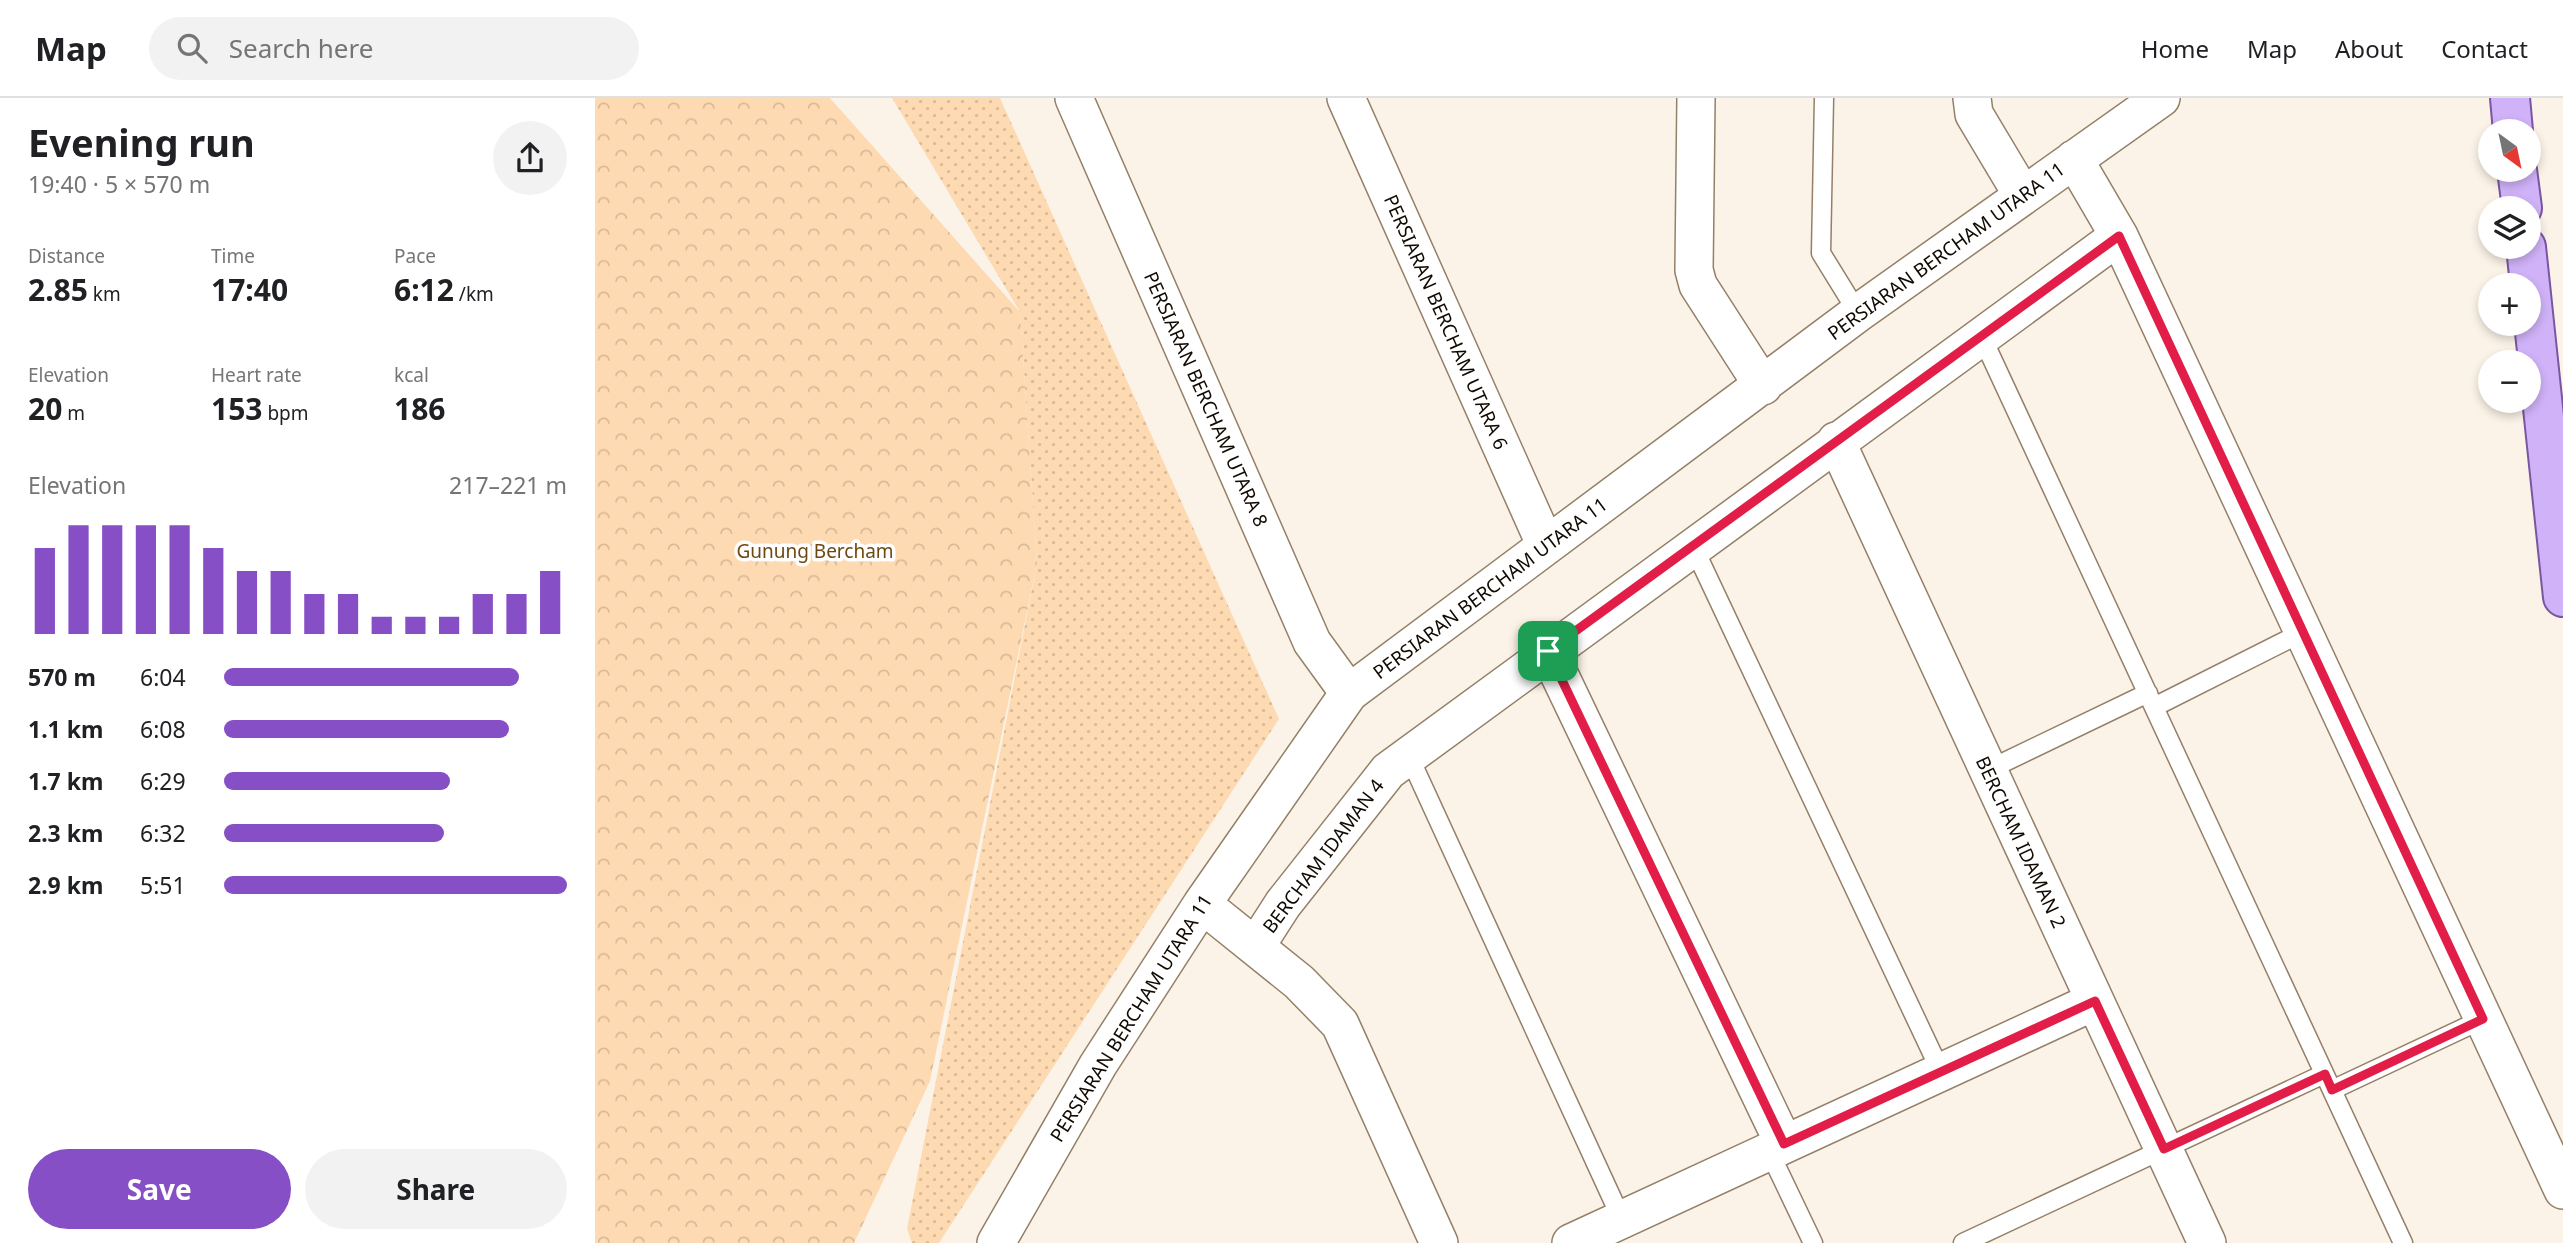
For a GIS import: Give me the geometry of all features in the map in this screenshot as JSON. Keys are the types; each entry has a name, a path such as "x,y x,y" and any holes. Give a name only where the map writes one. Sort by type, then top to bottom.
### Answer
{"main road":[{"path":"2510,98 2512,119"},
{"path":"2527,259 2563,597"}],"street":[{"name":"PERSIARAN BERCHAM UTARA 8","path":"1074,98 1312,642 1349,693"},
{"name":"PERSIARAN BERCHAM UTARA 6","path":"1346,98 1546,546"},
{"path":"1696,98 1694,270 1698,285 1763,386"},
{"path":"1972,98 1974,114 2023,196"},
{"name":"PERSIARAN BERCHAM UTARA 11","path":"996,1243 1098,1065 1202,904 1349,693 1858,313 2159,99"},
{"path":"2074,159 2119,236 2563,1190"},
{"name":"BERCHAM IDAMAN 4","path":"1439,1243 1340,1024 1321,1002 1256,946 1283,904 1369,792 1408,754 2119,236"},
{"name":"BERCHAM IDAMAN 2","path":"1836,441 2207,1243"},
{"path":"1548,651 1777,1148"},
{"path":"1202,904 1256,946"},
{"path":"1571,1243 2095,1001"}],"lane":[{"path":"1824,98 1821,253 1858,313"},
{"path":"1981,335 2403,1243"},
{"path":"1693,545 1941,1072"},
{"path":"1988,770 2303,632"},
{"path":"1408,754 1622,1220"},
{"path":"1963,1243 2164,1149 2483,1019"},
{"path":"1777,1148 1813,1243"}],"green space":[{"name":"Gunung Bercham","path":"595,98 830,98 1020,312 1037,563 930,1081 854,1243 595,1243"},
{"path":"892,98 1000,98 1279,719 939,1243 912,1243 907,1229 1037,563 1020,312"}],"route":[{"path":"2119,236 2483,1019 2332,1090 2325,1074 2164,1149 2095,1001 1784,1144 1548,651 2119,236"}]}
